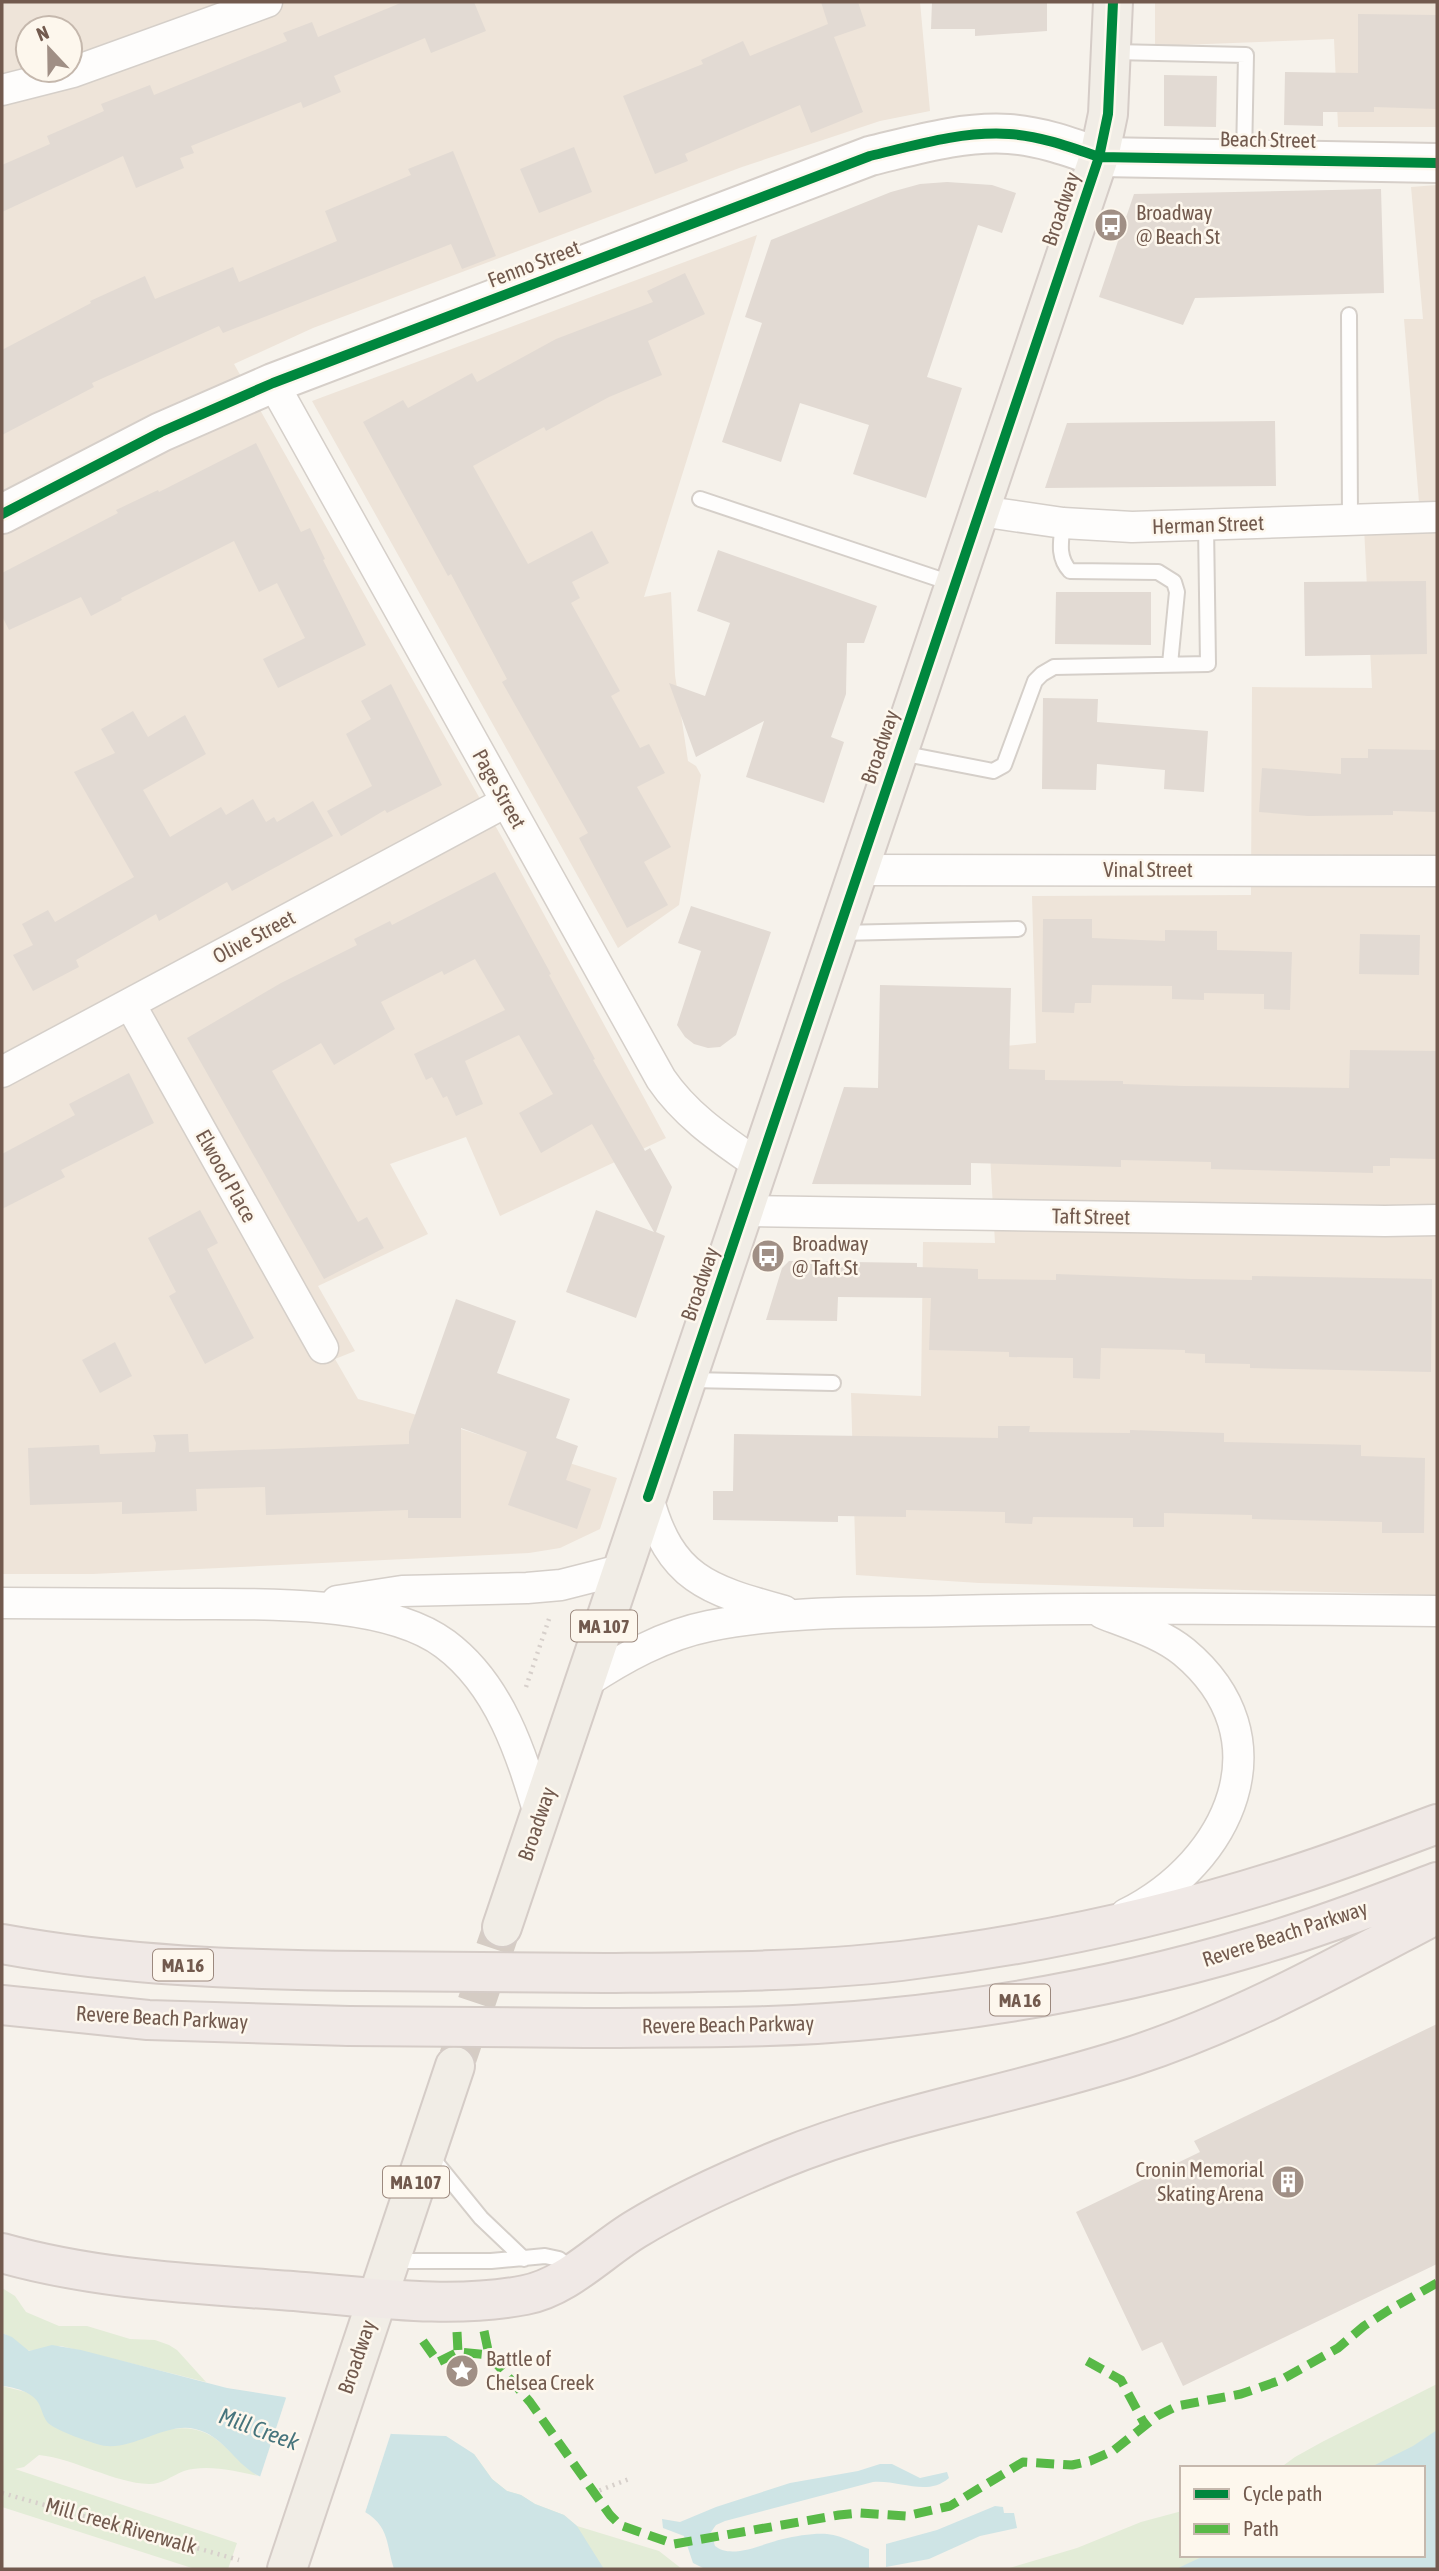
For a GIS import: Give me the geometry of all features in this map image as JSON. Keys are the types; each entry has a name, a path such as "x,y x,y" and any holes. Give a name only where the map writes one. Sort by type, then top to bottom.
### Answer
{"highway":[{"name":"MA 16","path":"2,1944 143,1963 365,1971 605,1973 763,1971 848,1966 962,1953 1085,1931 1180,1909 1272,1882 1437,1824"},
{"name":"Revere Beach Parkway","path":"2,2005 181,2022 349,2026 719,2027 844,2022 1015,2001 1163,1971 1253,1947 1437,1882"},
{"path":"2,2253 114,2277 330,2296 428,2301 494,2300 530,2294 553,2285 658,2216 776,2161 856,2132 1105,2065 1184,2038 1288,1992 1437,1914"}],"main road":[{"name":"Broadway","path":"502,1927 1099,157 1108,114 1113,2"},
{"name":"Broadway","path":"287,2569 455,2066"}],"street":[{"path":"84,68 267,2"},
{"path":"2,90 26,84"},
{"path":"2,108 49,84"},
{"name":"Fenno Street","path":"2,514 162,432 273,383 870,156 956,136 1010,134 1053,142 1099,157"},
{"name":"Beach Street","path":"1099,157 1437,163"},
{"name":"Page Street","path":"273,383 669,1091 695,1119 760,1166"},
{"name":"Herman Street","path":"980,511 1063,523 1132,527 1437,517"},
{"name":"Olive Street","path":"2,1072 506,802"},
{"name":"Vinal Street","path":"859,870 1437,871"},
{"name":"Elwood Place","path":"130,1004 323,1348"},
{"name":"Taft Street","path":"745,1211 1437,1220"},
{"path":"648,1497 656,1523 670,1550 696,1578 721,1592 798,1614"},
{"path":"309,1605 402,1591 561,1585 624,1569"},
{"path":"2,1602 309,1605 396,1619 429,1633 457,1653 477,1674 503,1716 527,1772 540,1817"},
{"path":"1085,1931 1145,1904 1171,1885 1198,1859 1227,1817 1236,1785 1237,1769 1236,1740 1227,1710 1214,1686 1196,1664 1164,1639 1089,1608"},
{"path":"585,1683 632,1655 694,1630 798,1614 1089,1608 1437,1611"}],"lane":[{"path":"1112,52 1246,55 1244,159"},
{"path":"1349,315 1350,520"},
{"path":"700,499 955,584"},
{"path":"1063,523 1060,551 1063,563 1070,571 1158,572 1174,583 1177,592 1170,664"},
{"path":"899,752 993,771 1004,765 1035,681 1054,667 1208,664 1206,525"},
{"path":"838,933 1018,929"},
{"path":"688,1380 833,1383"},
{"path":"427,2152 481,2218 524,2259"},
{"path":"389,2261 491,2261 553,2257 574,2271"}],"path":[{"path":"524,1692 553,1607"},
{"path":"593,2493 629,2479"}],"shaded area":[{"path":"2,2 920,2 930,111 880,121 742,167 313,328 234,364 505,843 666,1138 500,1216 466,1137 390,1164 428,1234 318,1286 355,1351 335,1359 358,1399 617,1478 600,1529 560,1548 529,1553 93,1574 2,1574"},
{"path":"1155,2 1437,2 1437,127 1338,127 1334,39 1155,46"},
{"path":"1437,185 1437,1595 979,1583 856,1575 851,1393 921,1396 923,1242 995,1243 984,1048 1036,1043 1032,896 1251,895 1252,687 1372,688 1364,527 1421,527 1404,319 1423,319 1411,187"},
{"path":"757,235 644,597 671,592 675,675 688,761 696,766 701,775 679,905 618,948 312,401"}],"green space":[{"path":"2,2288 15,2296 26,2312 59,2326 87,2326 130,2339 155,2340 169,2345 177,2350 206,2382 61,2346 26,2350 2,2333"},
{"path":"1437,2384 1437,2563 1421,2569 1006,2569 1077,2548 1141,2522 1180,2512 1180,2557 1425,2557 1425,2466 1283,2466 1322,2442"},
{"path":"2,2386 172,2429 200,2431 220,2442 258,2476 202,2468 184,2471 154,2484 136,2483 39,2455 24,2467 15,2469 237,2543 228,2569 195,2569 2,2507"},
{"path":"474,2454 492,2479 507,2491 564,2515 577,2526 659,2551 682,2569 500,2569"}],"water":[{"name":"Mill Creek","path":"2,2333 12,2337 29,2351 52,2345 81,2350 227,2388 284,2397 392,2434 446,2436 474,2454 492,2479 507,2491 564,2515 577,2526 604,2569 394,2569 383,2530 365,2512 259,2476 205,2433 183,2428 109,2446 78,2438 52,2426 46,2421 39,2404 32,2396 2,2386"},
{"path":"1437,2430 1437,2569 1176,2569 1202,2557 1425,2557 1425,2466 1373,2466 1413,2446"},
{"path":"880,2464 892,2464 920,2478 947,2472 949,2478 941,2484 923,2487 873,2482 725,2521 716,2525 711,2532 715,2546 730,2551 799,2536 832,2535 869,2549 869,2569 705,2569 693,2563 684,2536 663,2528 662,2519 680,2522 716,2507 790,2483 858,2471"},
{"path":"995,2506 1003,2507 1004,2513 1014,2513 1017,2528 980,2536 929,2559 886,2567 886,2544 937,2530"}],"pier":[{"path":"287,2395 392,2430 364,2516 259,2480"}],"building":[{"path":"403,2 474,2 486,31 431,53 425,38 334,76 341,92 303,108 301,102 191,146 194,153 180,158 184,168 136,188 123,156 2,212 2,165 50,144 47,136 104,111 101,104 150,85 154,95 287,41 283,33 312,22 318,37"},
{"path":"821,2 858,2 866,26 834,37 863,112 811,133 800,105 685,154 688,161 655,174 623,96 703,64 701,60 743,41 750,56 828,24"},
{"path":"932,2 1047,2 1047,31 975,36 975,29 931,29"},
{"path":"1358,14 1437,15 1437,109 1374,107 1374,112 1323,112 1323,126 1284,125 1285,72 1358,73"},
{"path":"1164,75 1217,76 1216,127 1164,126"},
{"path":"574,147 592,192 539,213 520,169"},
{"path":"453,151 496,256 462,269 451,244 223,333 219,326 92,383 94,387 2,435 2,350 91,303 90,301 145,276 155,299 233,267 239,282 337,241 325,211 411,175 408,169"},
{"path":"947,182 992,185 1016,193 1002,233 978,225 927,377 962,388 926,498 853,474 869,425 800,403 781,462 722,442 762,323 745,317 771,240 891,192 920,184"},
{"path":"1381,189 1384,293 1195,298 1183,325 1099,297 1134,194"},
{"path":"685,273 705,314 648,341 662,375 609,397 546,431 544,427 473,466 528,564 592,531 609,563 572,582 580,598 571,603 620,691 611,696 640,748 649,744 665,773 637,787 671,847 644,862 668,905 627,928 579,838 588,833 502,682 507,679 451,574 448,576 363,422 403,400 408,408 472,373 477,382 556,339 653,302 647,291"},
{"path":"1275,421 1276,486 1045,488 1067,423"},
{"path":"256,443 301,532 310,528 366,645 278,688 263,659 305,638 277,583 259,592 234,541 91,616 81,597 9,630 2,616 2,573 118,513 116,510 158,490 159,492"},
{"path":"718,550 877,606 864,643 847,643 846,694 831,737 844,742 824,803 746,777 764,721 696,757 669,683 705,696 730,623 697,611"},
{"path":"1426,581 1427,654 1305,656 1304,582"},
{"path":"1056,592 1151,592 1151,645 1055,644"},
{"path":"391,684 442,785 387,813 385,810 341,836 327,811 372,786 346,734 371,719 361,701"},
{"path":"1043,698 1098,699 1097,722 1208,731 1204,792 1164,789 1165,770 1097,764 1096,790 1042,789"},
{"path":"133,711 148,737 185,715 206,754 143,790 170,837 221,807 226,815 253,799 266,822 274,817 277,822 313,801 333,836 232,891 227,882 159,921 156,914 76,960 79,967 33,991 13,955 33,945 22,924 48,910 55,922 134,877 74,772 115,753 101,729"},
{"path":"1368,749 1437,750 1437,812 1393,811 1393,815 1308,816 1259,812 1262,768 1341,774 1341,758 1368,758"},
{"path":"495,872 551,974 549,975 595,1059 593,1060 645,1151 650,1148 672,1187 656,1232 665,1236 636,1318 566,1292 596,1210 654,1232 592,1124 541,1153 519,1113 553,1094 519,1035 465,1061 483,1104 456,1116 447,1096 443,1098 432,1077 426,1080 414,1054 505,1010 475,959 444,975 442,971 381,1002 395,1029 334,1065 321,1043 272,1071 358,1222 367,1217 384,1248 324,1279 187,1038 281,983 357,945 354,939 390,921 392,925"},
{"path":"691,906 771,932 736,1035 720,1047 708,1048 694,1044 677,1025 701,951 678,943"},
{"path":"1043,919 1092,919 1092,938 1165,941 1165,930 1217,931 1217,950 1292,952 1290,1010 1264,1009 1264,994 1204,993 1204,1000 1172,999 1172,986 1092,985 1091,1003 1075,1003 1074,1013 1042,1012"},
{"path":"1360,934 1420,935 1419,975 1359,974"},
{"path":"880,985 1011,988 1009,1069 1045,1070 1045,1080 1123,1081 1123,1084 1184,1086 1349,1088 1350,1050 1437,1051 1437,1159 1390,1158 1390,1166 1373,1166 1373,1173 1211,1169 1211,1162 1121,1160 1121,1167 971,1163 971,1185 812,1184 844,1087 878,1088"},
{"path":"129,1073 154,1123 61,1170 65,1177 2,1209 2,1154 75,1115 69,1104"},
{"path":"200,1210 218,1243 207,1249 254,1338 205,1364 169,1296 176,1292 148,1238"},
{"path":"789,1261 917,1263 917,1267 978,1269 978,1279 1056,1280 1056,1274 1252,1280 1252,1276 1432,1279 1431,1372 1250,1368 1250,1364 1205,1363 1205,1354 1185,1353 1185,1350 1101,1348 1100,1379 1073,1378 1073,1358 1009,1357 1009,1352 929,1350 931,1298 838,1297 837,1321 766,1320 782,1268"},
{"path":"456,1299 516,1321 497,1373 570,1399 556,1438 578,1446 566,1480 591,1489 577,1529 508,1505 527,1452 461,1428 461,1518 408,1518 408,1510 266,1515 265,1487 196,1489 197,1511 122,1514 122,1502 30,1505 28,1448 99,1445 100,1454 155,1452 153,1435 188,1434 189,1452 409,1444 409,1432"},
{"path":"115,1342 132,1376 100,1393 82,1360"},
{"path":"998,1426 1030,1426 1029,1432 1130,1433 1130,1430 1224,1433 1224,1442 1361,1445 1361,1456 1425,1458 1424,1533 1382,1533 1382,1522 1252,1519 1252,1515 1164,1513 1164,1527 1133,1527 1133,1518 1033,1517 1032,1524 1005,1523 1005,1512 906,1510 906,1517 838,1516 838,1522 713,1520 713,1491 733,1491 734,1434 998,1438"},
{"name":"Cronin Memorial Skating Arena","path":"1437,2024 1437,2264 1183,2386 1162,2342 1142,2351 1076,2212 1200,2152 1194,2141"}],"tunnel":[{"path":"458,2057 502,1927"}],"marked path":[{"path":"484,2331 489,2355 530,2402 610,2515 620,2525 674,2544 839,2515 859,2513 906,2516 950,2506 1023,2462 1072,2465 1090,2461 1113,2451 1157,2416 1177,2406 1241,2394 1281,2380 1338,2348 1364,2326 1437,2283"},
{"path":"457,2332 458,2352"},
{"path":"423,2341 438,2362 458,2352 489,2355"},
{"path":"1087,2361 1121,2380 1145,2425"}],"cycle path":[{"path":"648,1497 1099,157 1108,114 1113,2"},
{"path":"2,514 161,432 273,383 870,156 956,137 1009,134 1043,140 1099,157 1437,163"}],"place":[{"name":"Broadway @ Beach St","path":"1111,225"},
{"name":"Broadway @ Taft St","path":"768,1256"},
{"name":"Cronin Memorial Skating Arena","path":"1288,2182"},
{"name":"Battle of Chelsea Creek","path":"462,2371"}]}
